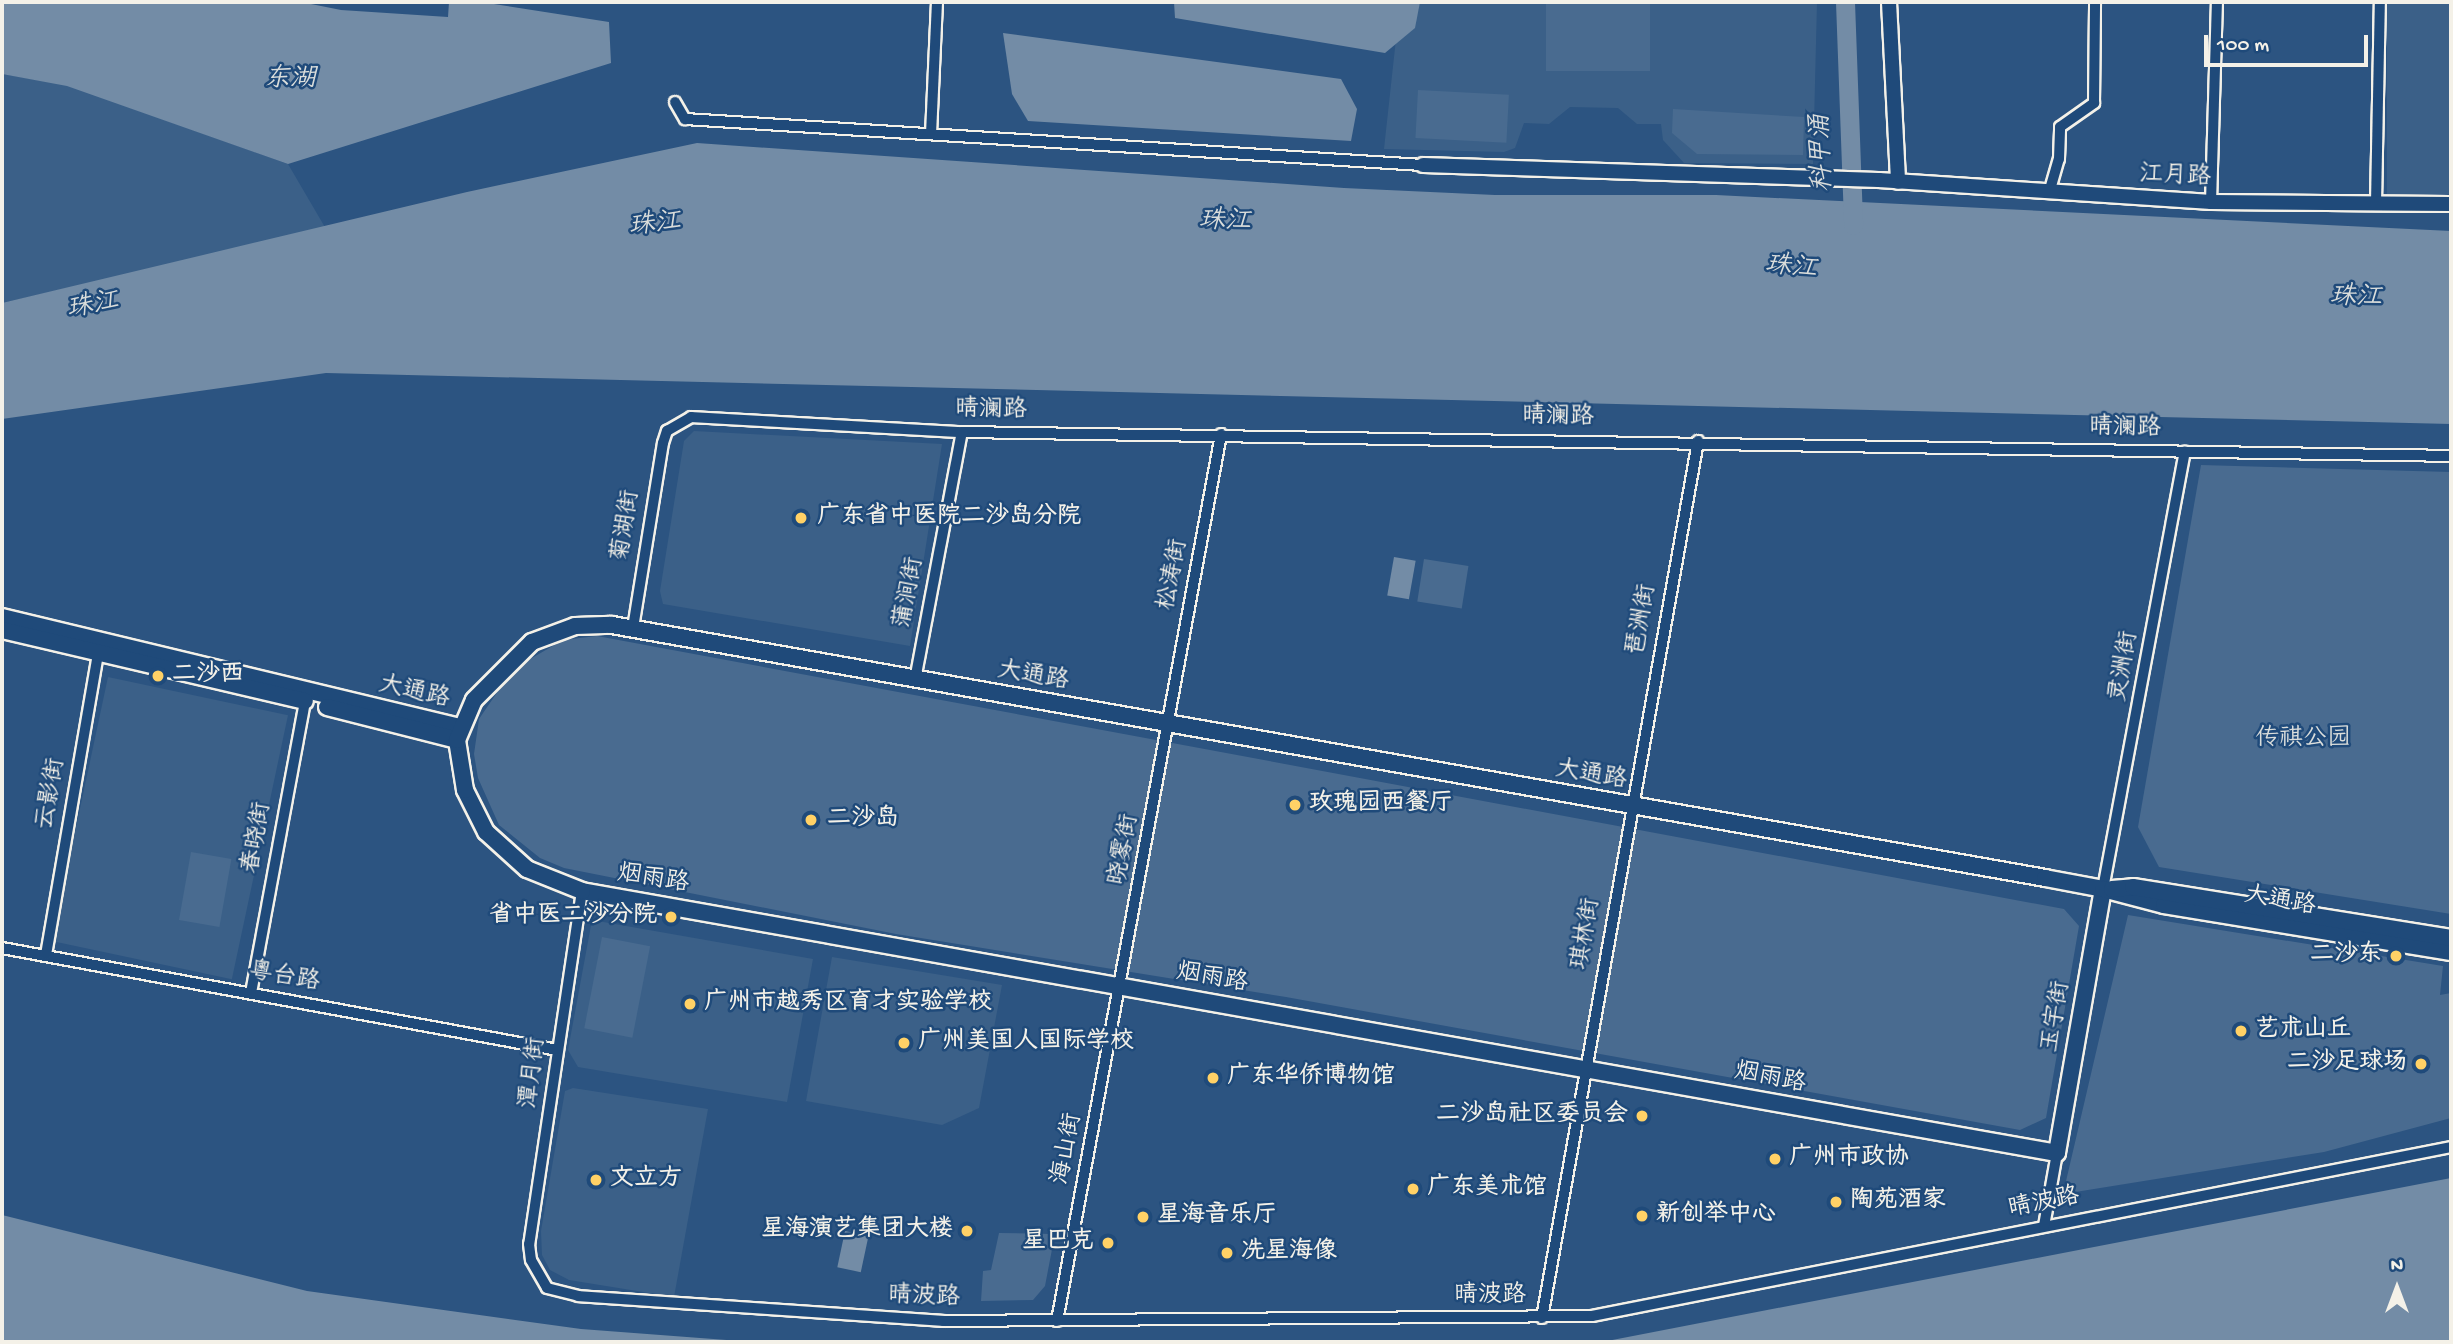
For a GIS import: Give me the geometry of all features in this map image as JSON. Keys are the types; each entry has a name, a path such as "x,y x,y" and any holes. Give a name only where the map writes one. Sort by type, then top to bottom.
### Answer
{"main road":[{"name":"大通路","path":"2,617 99,646 458,733 485,686 532,642 575,626 633,628 2103,889 2153,903 2451,953"},
{"name":"大通路","path":"2,630 99,646"},
{"name":"烟雨路","path":"458,733 465,790 486,832 527,869 582,891 2057,1153"},
{"name":"大通路","path":"2103,889 2133,887 2451,938"},
{"name":"玉宇街","path":"2057,1153 2103,889"}],"street":[{"path":"931,134 937,2"},
{"path":"1889,2 1898,182"},
{"path":"2049,193 2059,159 2060,127 2094,103 2095,2"},
{"path":"2211,202 2217,2"},
{"path":"2376,203 2380,2"},
{"path":"675,102 685,119 1423,165"},
{"name":"江月路","path":"1423,165 1879,180 2211,202 2451,204"},
{"name":"晴澜路","path":"667,431 691,418 962,432 1698,441 2451,456"},
{"name":"菊湖街","path":"633,628 650,509 667,431"},
{"name":"蒲涧街","path":"915,680 962,432"},
{"name":"松涛街","path":"1168,723 1221,434"},
{"name":"琶洲街","path":"1631,806 1698,441"},
{"name":"灵洲街","path":"2103,889 2185,452"},
{"name":"云影街","path":"46,956 99,646"},
{"name":"春晓街","path":"251,993 306,696"},
{"name":"晓雾街","path":"1121,985 1168,723"},
{"name":"琪林街","path":"1542,1318 1631,806"},
{"name":"潭月街","path":"531,1259 529,1244 582,891"},
{"name":"粤台路","path":"2,948 558,1050"},
{"name":"海山街","path":"1057,1321 1121,985"},
{"name":"晴波路","path":"531,1259 547,1288 578,1296 754,1311 943,1321 1592,1316 2451,1147"},
{"path":"2044,1226 2057,1153"}],"shaded area":[{"path":"1400,2 1817,2 1813,164 1684,163 1663,140 1661,124 1637,124 1618,108 1570,107 1549,124 1524,123 1515,148 1504,152 1384,149"},
{"path":"2387,2 2451,2 2451,194 2387,194"},
{"path":"2,74 67,85 288,164 326,229 2,303"},
{"name":"广东省中医院二沙岛分院","path":"694,431 942,444 910,646 663,604 660,591 684,441"},
{"path":"108,677 288,715 232,979 52,941"},
{"name":"广州市越秀区育才实验学校","path":"592,920 813,959 787,1102 578,1067 568,1050"},
{"name":"广州美国人国际学校","path":"832,957 1002,985 979,1108 942,1125 806,1101"},
{"name":"文立方","path":"573,1088 708,1109 674,1297 569,1280 550,1270 542,1255 541,1231 565,1091"}],"green space":[{"path":"1546,2 1650,2 1650,71 1546,71"},
{"path":"1418,90 1509,95 1506,143 1415,138"},
{"path":"1673,109 1804,117 1803,155 1697,154 1672,133"},
{"name":"传祺公园","path":"2201,465 2451,472 2451,914 2159,867 2138,827"},
{"path":"1424,559 1468,566 1462,609 1417,601"},
{"path":"597,636 2064,909 2079,926 2046,1118 2020,1130 1286,997 896,934 564,868 540,858 499,825 478,778 474,754 479,719 513,669 563,640"},
{"path":"191,852 231,859 219,927 179,920"},
{"path":"2128,915 2443,966 2440,995 2451,993 2451,1118 2324,1152 2063,1194"},
{"path":"602,937 650,946 632,1038 584,1028"},
{"path":"999,1233 1051,1234 1054,1239 1045,1286 1033,1300 981,1301 983,1271 991,1270"}],"water":[{"name":"东湖","path":"2,2 301,2 341,10 448,17 449,2 481,2 609,22 611,63 288,164 67,86 2,74"},
{"path":"1174,2 1420,2 1415,28 1385,53 1175,18"},
{"path":"1003,33 1341,79 1357,109 1351,141 1028,121 1012,94"},
{"name":"珠江","path":"697,143 1344,188 1495,195 1716,195 2451,231 2451,424 326,373 2,419 2,303 467,192"},
{"path":"1394,557 1416,561 1409,599 1387,595"},
{"path":"2451,1178 2451,1342 1602,1342"},
{"path":"2,1215 307,1291 581,1329 753,1342 2,1342"},
{"path":"845,1231 868,1236 861,1272 837,1267"}],"waterway":[{"name":"科甲涌","path":"1845,2 1853,225"}],"place":[{"name":"广东省中医院二沙岛分院","path":"801,518"},
{"name":"二沙西","path":"158,676"},
{"name":"玫瑰园西餐厅","path":"1295,805"},
{"name":"二沙岛","path":"811,820"},
{"name":"省中医二沙分院","path":"671,917"},
{"name":"二沙东","path":"2396,956"},
{"name":"广州市越秀区育才实验学校","path":"690,1004"},
{"name":"艺术山丘","path":"2241,1031"},
{"name":"广州美国人国际学校","path":"904,1043"},
{"name":"二沙足球场","path":"2421,1064"},
{"name":"广东华侨博物馆","path":"1213,1078"},
{"name":"二沙岛社区委员会","path":"1642,1116"},
{"name":"广州市政协","path":"1775,1159"},
{"name":"文立方","path":"596,1180"},
{"name":"广东美术馆","path":"1413,1189"},
{"name":"陶苑酒家","path":"1836,1202"},
{"name":"新创举中心","path":"1642,1216"},
{"name":"星海音乐厅","path":"1143,1217"},
{"name":"星海演艺集团大楼","path":"967,1231"},
{"name":"星巴克","path":"1108,1243"},
{"name":"冼星海像","path":"1227,1253"}]}
